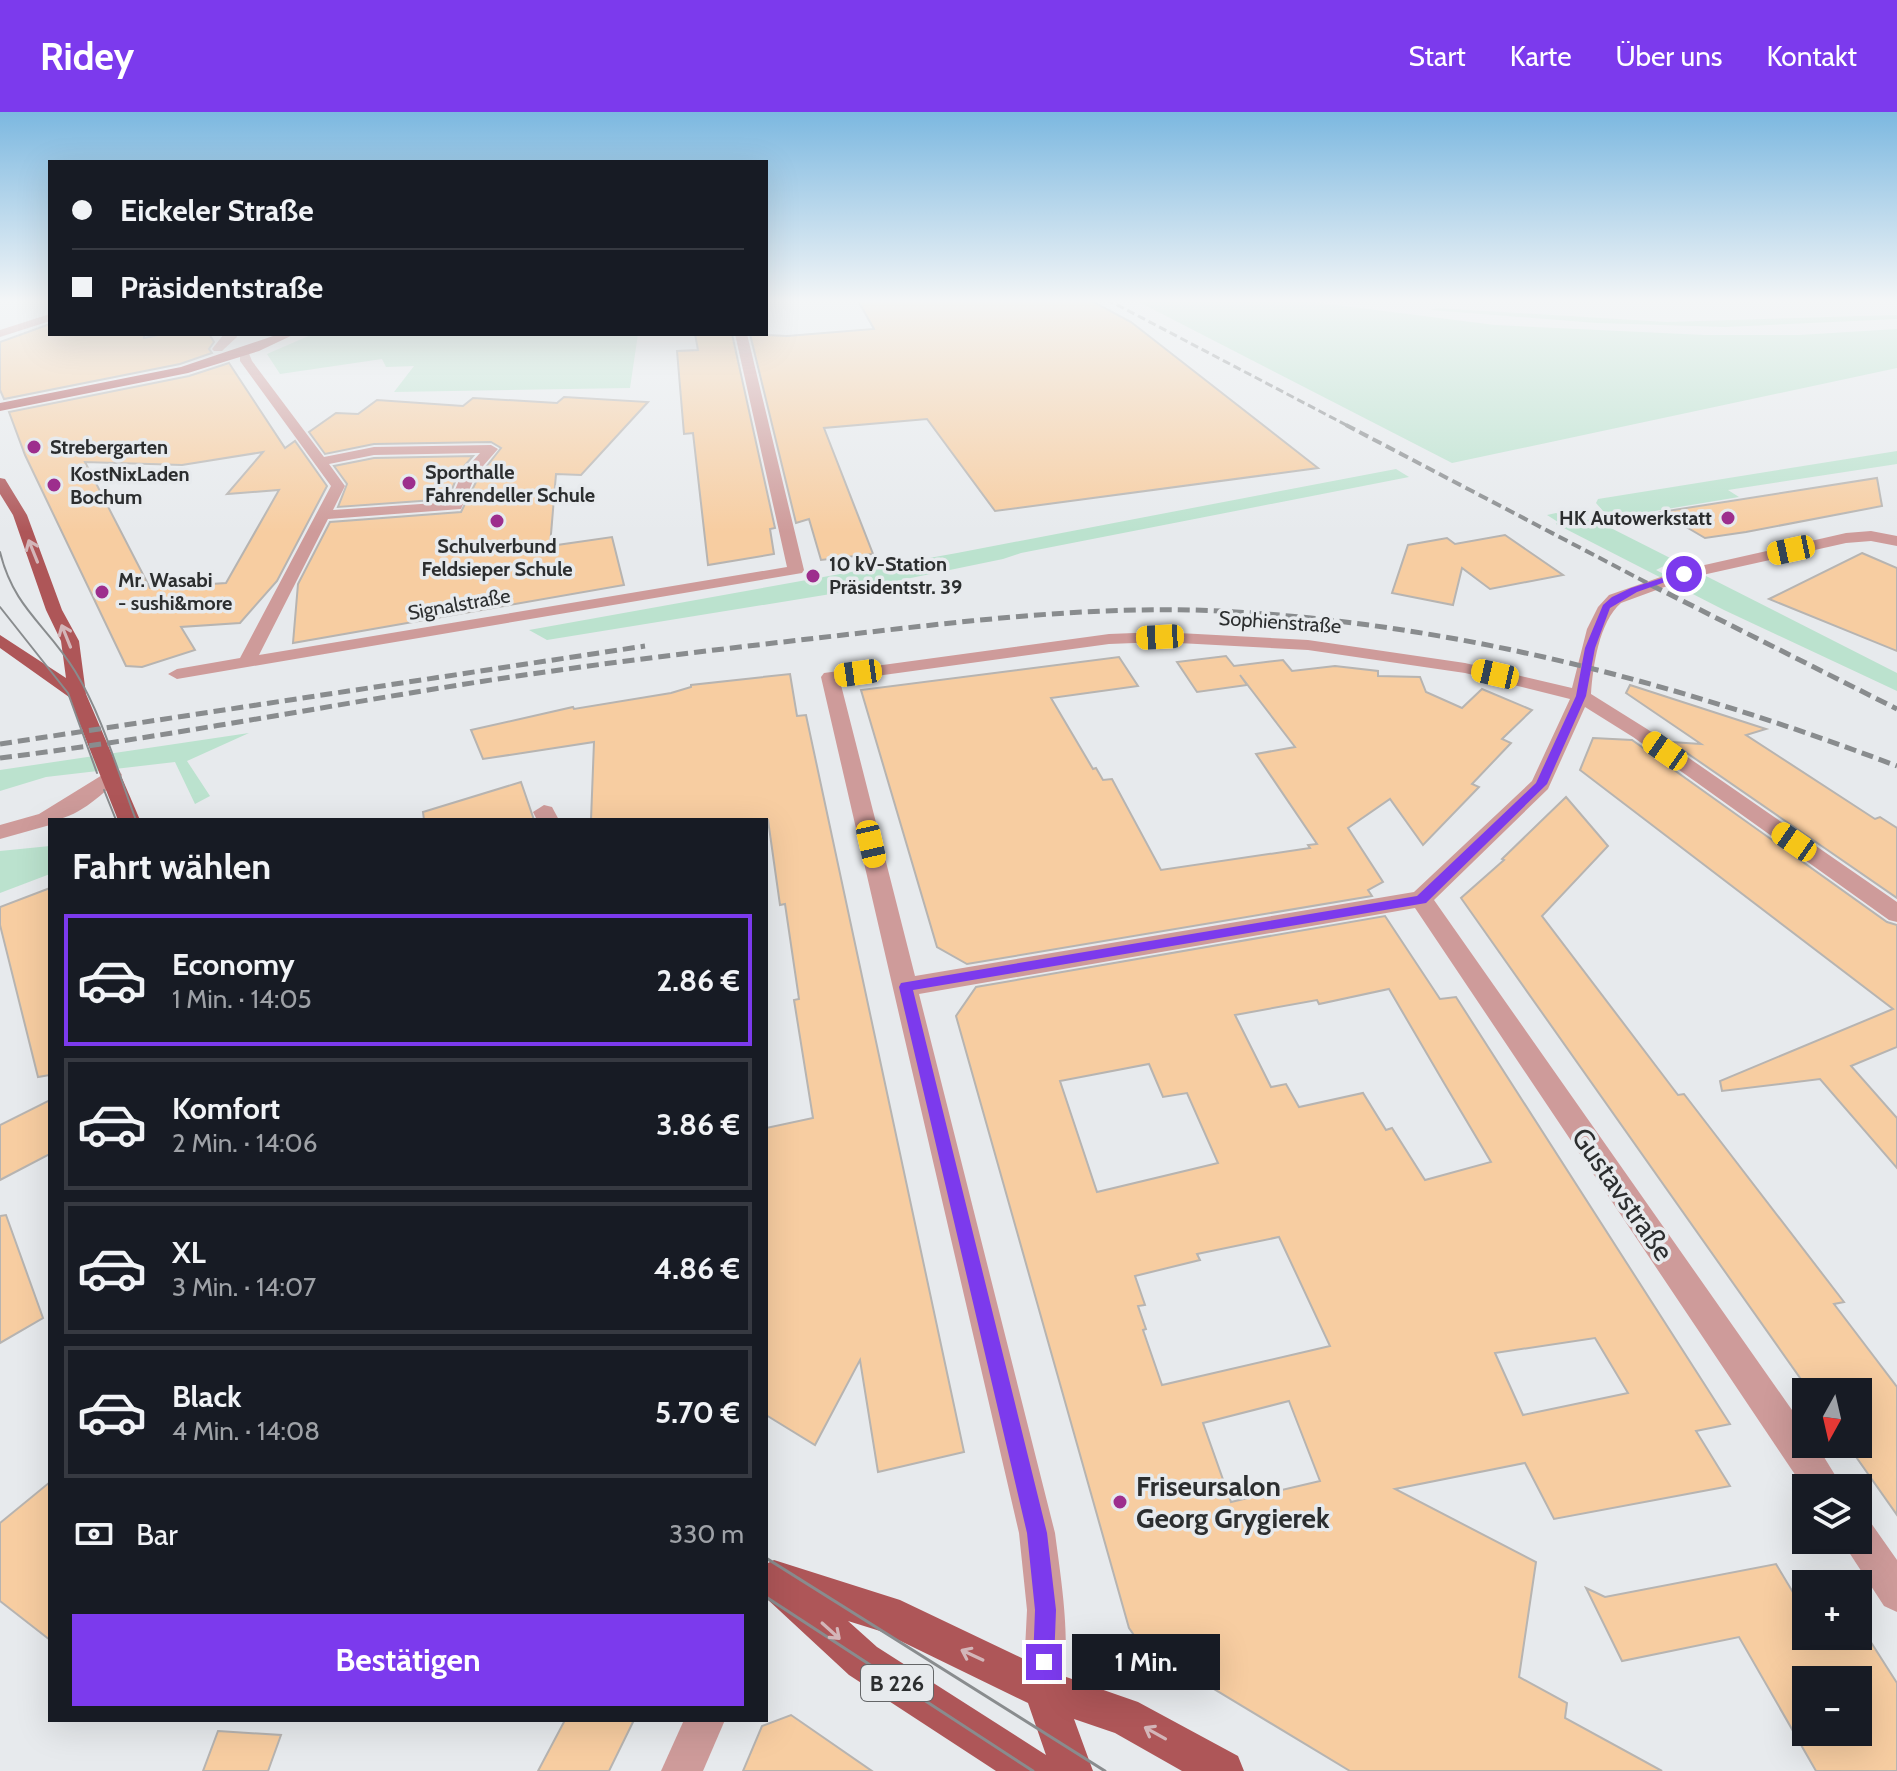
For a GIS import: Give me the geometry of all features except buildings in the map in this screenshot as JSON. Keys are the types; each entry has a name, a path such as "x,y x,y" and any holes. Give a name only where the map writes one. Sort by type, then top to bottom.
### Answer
{"main road":[{"path":"0,407 153,376"},
{"path":"8,421 59,396"},
{"path":"0,482 20,515 54,610 70,641 77,694 128,818"},
{"path":"4,647 77,694"},
{"name":"B 226","path":"769,1582 886,1614 1043,1689 1124,1716 1223,1771"},
{"name":"B 226","path":"769,1582 863,1661 1033,1771"},
{"path":"1043,1689 1072,1771"}],"street":[{"path":"246,663 338,486 257,376"},
{"name":"Signalstraße","path":"177,674 796,570 751,376"},
{"path":"320,462 374,451 491,449 469,473 456,506 323,515"},
{"path":"1043,1689 1046,1610 1037,1533 905,987 1421,899 1541,784 1581,696 1590,648 1606,607 1615,599 1655,583 1846,538 1871,536 1897,541"},
{"name":"Sophienstraße","path":"905,987 830,677 1109,639 1160,637 1308,645 1480,671 1581,696 1640,733 1897,914"},
{"path":"52,818 77,803 112,775"},
{"path":"0,832 48,820"},
{"name":"Gustavstraße","path":"1421,899 1815,1474"},
{"path":"1870,1554 1897,1593"},
{"path":"682,1771 704,1722"}],"green space":[{"path":"406,376 632,376 630,388 394,392"},
{"path":"1284,376 1858,376 1452,463"},
{"path":"1897,451 1897,464 1728,490 1739,497 1619,517 1603,511 1596,503 1598,499"},
{"path":"1396,469 1409,477 1021,553 843,592 547,640 529,630 957,553"},
{"path":"1556,513 1580,521 1593,519 1684,565 1674,568 1666,565 1656,570 1681,583 1704,575 1897,673 1897,691 1724,610 1556,524 1558,522 1547,515"},
{"path":"249,733 187,761 210,796 195,804 175,762 46,777 0,791 0,770"},
{"path":"48,846 48,875 0,893 0,851"}],"tram line":[{"path":"0,552 6,572 22,603 64,655 85,689 102,725 135,818"},
{"path":"0,607 68,693 97,773"},
{"path":"104,790 115,818"},
{"path":"768,1559 1105,1771"},
{"path":"768,1598 1033,1771"}],"railway":[{"path":"1254,376 1350,427"},
{"path":"1346,425 1655,587"},
{"path":"1651,585 1897,709"},
{"path":"0,758 180,732 478,682 661,657 984,620 1078,612 1173,610 1307,618 1480,643 1564,662 1732,708 1897,766"},
{"path":"0,744 645,646"}],"place":[{"name":"Strebergarten","path":"34,447"},
{"name":"Sporthalle Fahrendeller Schule","path":"409,483"},
{"name":"KostNixLaden Bochum","path":"54,485"},
{"name":"HK Autowerkstatt","path":"1728,518"},
{"name":"Schulverbund Feldsieper Schule","path":"497,521"},
{"name":"10 kV-Station Präsidentstr. 39","path":"813,576"},
{"name":"Mr. Wasabi - sushi&more","path":"102,592"},
{"name":"Friseursalon Georg Grygierek","path":"1120,1502"}],"route":[{"path":"1044,1662 1046,1610 1037,1533 905,987 1421,899 1541,784 1581,696 1590,648 1606,607 1634,590 1684,574"}]}
